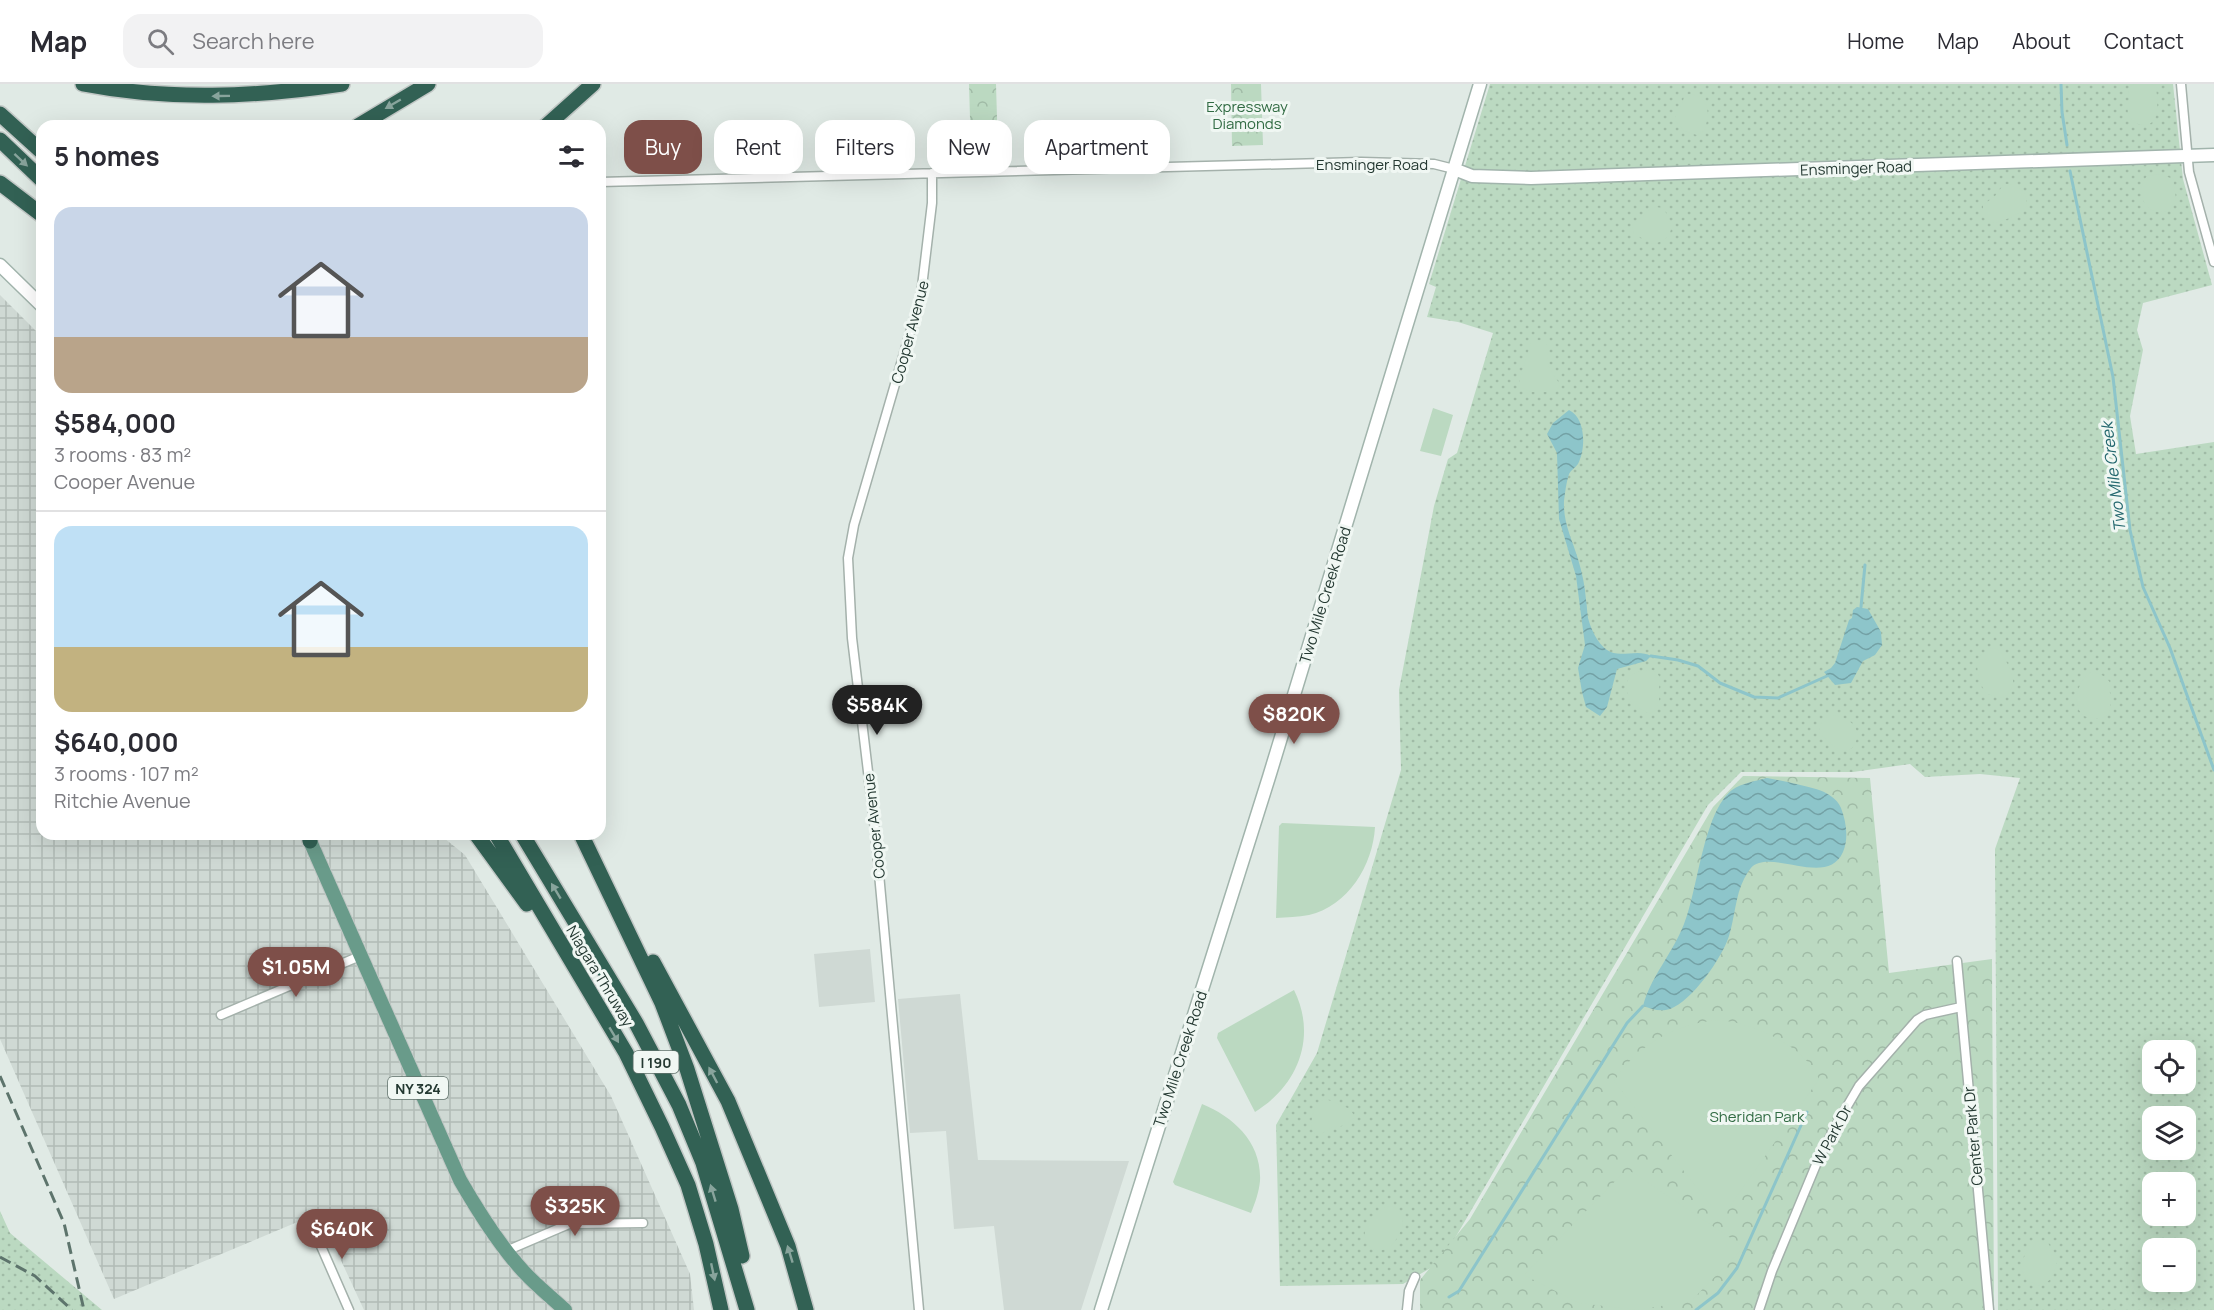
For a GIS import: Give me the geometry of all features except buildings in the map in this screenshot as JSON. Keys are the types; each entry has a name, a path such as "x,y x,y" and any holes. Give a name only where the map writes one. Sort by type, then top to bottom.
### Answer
{"highway":[{"path":"83,84 129,92 177,96 227,96 293,92 342,84"},
{"path":"368,120 428,84"},
{"path":"554,120 593,84"},
{"path":"0,114 36,147"},
{"path":"0,140 36,174"},
{"path":"0,183 36,210"},
{"path":"480,840 584,985"},
{"name":"Niagara Thruway","path":"499,840 626,1053 662,1127 688,1185 706,1244 721,1310"},
{"name":"Niagara Thruway","path":"526,840 636,1023 679,1105 704,1163 748,1310"},
{"path":"585,840 662,1003 687,1069 731,1209 746,1274 748,1310"},
{"path":"609,888 633,925 728,1101 788,1246 806,1310"}],"main road":[{"name":"NY 324","path":"310,840 451,1162 471,1200 506,1251 526,1274 565,1310"}],"street":[{"name":"Two Mile Creek Road","path":"1101,1310 1273,765 1480,84"},
{"path":"2181,84 2189,172 2214,262"},
{"name":"Ensminger Road","path":"1012,170 1361,162 1434,164 1473,176 1531,178 2214,154"},
{"name":"Ensminger Road","path":"606,182 927,172"},
{"name":"Cooper Avenue","path":"919,1310 875,830 852,638 848,558 857,515 921,295 930,223 932,174"},
{"path":"0,265 36,300"},
{"path":"221,1015 360,956"},
{"name":"Center Park Dr","path":"1957,961 1989,1310"},
{"name":"W Park Dr","path":"1759,1310 1772,1271 1818,1160 1859,1086 1917,1020 1925,1015 1961,1007"},
{"path":"310,1221 349,1310"},
{"path":"506,1251 569,1224 643,1223"},
{"path":"1407,1310 1409,1291 1415,1277"}],"shaded area":[{"path":"0,295 36,331 36,840 446,840 465,855 611,1096 690,1274 694,1310 364,1310 319,1213 114,1299 0,1039"},
{"path":"870,949 875,1002 819,1007 814,954"},
{"path":"960,994 978,1160 1129,1161 1081,1310 1004,1310 994,1226 954,1229 946,1131 910,1133 898,999"}],"green space":[{"path":"969,84 996,84 997,120 970,120"},
{"name":"Expressway Diamonds","path":"1231,84 1261,84 1263,145 1232,146"},
{"path":"1490,84 2173,84 2183,179 2212,285 2143,303 2137,330 2143,350 2130,416 2136,454 2214,442 2214,1310 1998,1310 1995,849 2020,778 1980,774 1925,777 1910,764 1853,772 1741,772 1708,805 1441,1262 1403,1284 1280,1286 1276,1125 1317,1053 1401,770 1399,690 1434,506 1448,459 1457,453 1493,333 1458,322 1427,317 1436,287 1429,284"},
{"path":"2135,84 2152,84 2156,87 2157,113 2154,120 2147,125 2136,123 2128,113 2129,90"},
{"path":"1689,94 1701,98 1707,107 1704,131 1697,135 1684,131 1675,120 1684,97"},
{"path":"2160,174 2173,179 2176,199 2170,210 2161,212 2148,207 2144,202 2141,188 2147,176"},
{"path":"2004,184 2014,185 2024,193 2026,207 2010,218 1990,223 1983,217 1983,205 1995,196"},
{"path":"1655,207 1663,208 1671,230 1666,239 1653,244 1634,234 1632,225"},
{"path":"1534,340 1541,340 1547,344 1548,364 1560,385 1556,392 1531,392 1520,387 1520,378"},
{"path":"1433,408 1453,415 1441,456 1420,451"},
{"path":"1995,648 2002,654 2013,677 2011,691 2002,698 1987,694 1978,672 1979,657 1988,649"},
{"path":"1652,670 1658,674 1660,679 1659,701 1656,710 1649,714 1632,704 1627,684 1628,679 1637,672"},
{"path":"2091,672 2106,678 2110,683 2110,709 2102,718 2085,716 2078,708 2077,697 2080,685"},
{"path":"1828,715 1842,717 1853,724 1857,735 1852,748 1841,751 1820,734 1819,726"},
{"name":"Sheridan Park","path":"1743,776 1870,778 1889,973 1992,959 1994,1310 1420,1310 1420,1280 1470,1219 1713,807"},
{"path":"1282,823 1375,827 1369,856 1356,882 1335,903 1323,910 1309,915 1276,918 1279,826"},
{"path":"1294,990 1301,1007 1304,1025 1300,1058 1283,1088 1255,1112 1217,1038 1218,1033"},
{"path":"1718,1020 1746,1025 1790,1046 1812,1067 1819,1079 1730,1206 1711,1206 1614,1081 1634,1057 1658,1038 1687,1026"},
{"path":"1326,1099 1350,1109 1355,1117 1346,1125 1315,1134 1311,1128 1314,1110 1318,1103"},
{"path":"1202,1104 1225,1116 1244,1133 1251,1143 1259,1167 1260,1181 1251,1213 1175,1185 1173,1182"},
{"path":"1632,1172 1744,1247 1691,1301 1637,1310 1579,1303 1524,1275 1623,1173"},
{"path":"1391,1206 1402,1214 1400,1232 1388,1249 1376,1251 1365,1238 1367,1224 1378,1212"},
{"path":"0,1211 10,1233 102,1310 0,1310"},
{"path":"2036,1241 2048,1243 2058,1259 2048,1282 2038,1286 2026,1279 2020,1266 2030,1244"}],"water":[{"path":"1569,410 1579,420 1583,442 1581,458 1568,477 1564,509 1566,524 1582,574 1589,622 1597,640 1612,653 1640,653 1651,656 1646,661 1617,669 1607,707 1600,716 1586,707 1582,692 1578,668 1585,645 1576,576 1559,519 1557,453 1547,434 1553,423"},
{"path":"1857,607 1868,609 1881,632 1882,645 1875,655 1863,661 1851,683 1835,685 1824,672 1835,663 1849,620 1852,618 1853,610"},
{"path":"1767,778 1816,789 1834,798 1841,808 1845,824 1846,841 1843,852 1836,861 1817,868 1769,862 1754,865 1748,871 1741,886 1729,936 1720,956 1705,978 1688,997 1670,1009 1659,1010 1643,1006 1651,985 1684,924 1702,853 1714,816 1722,801 1732,790 1749,782"}],"waterway":[{"name":"Two Mile Creek","path":"2061,84 2067,145"},
{"name":"Two Mile Creek","path":"2070,171 2113,377 2130,530 2143,587 2170,648 2214,770"},
{"path":"1861,607 1865,565"},
{"path":"1651,656 1698,666 1720,683 1754,697 1778,698 1827,676"},
{"path":"1449,1297 1459,1291 1627,1023 1643,1006"},
{"path":"1696,1310 1718,1293 1737,1268 1807,1112"}],"railway":[{"path":"0,1076 64,1223 84,1310"},
{"path":"0,1257 35,1276 72,1310"}]}
